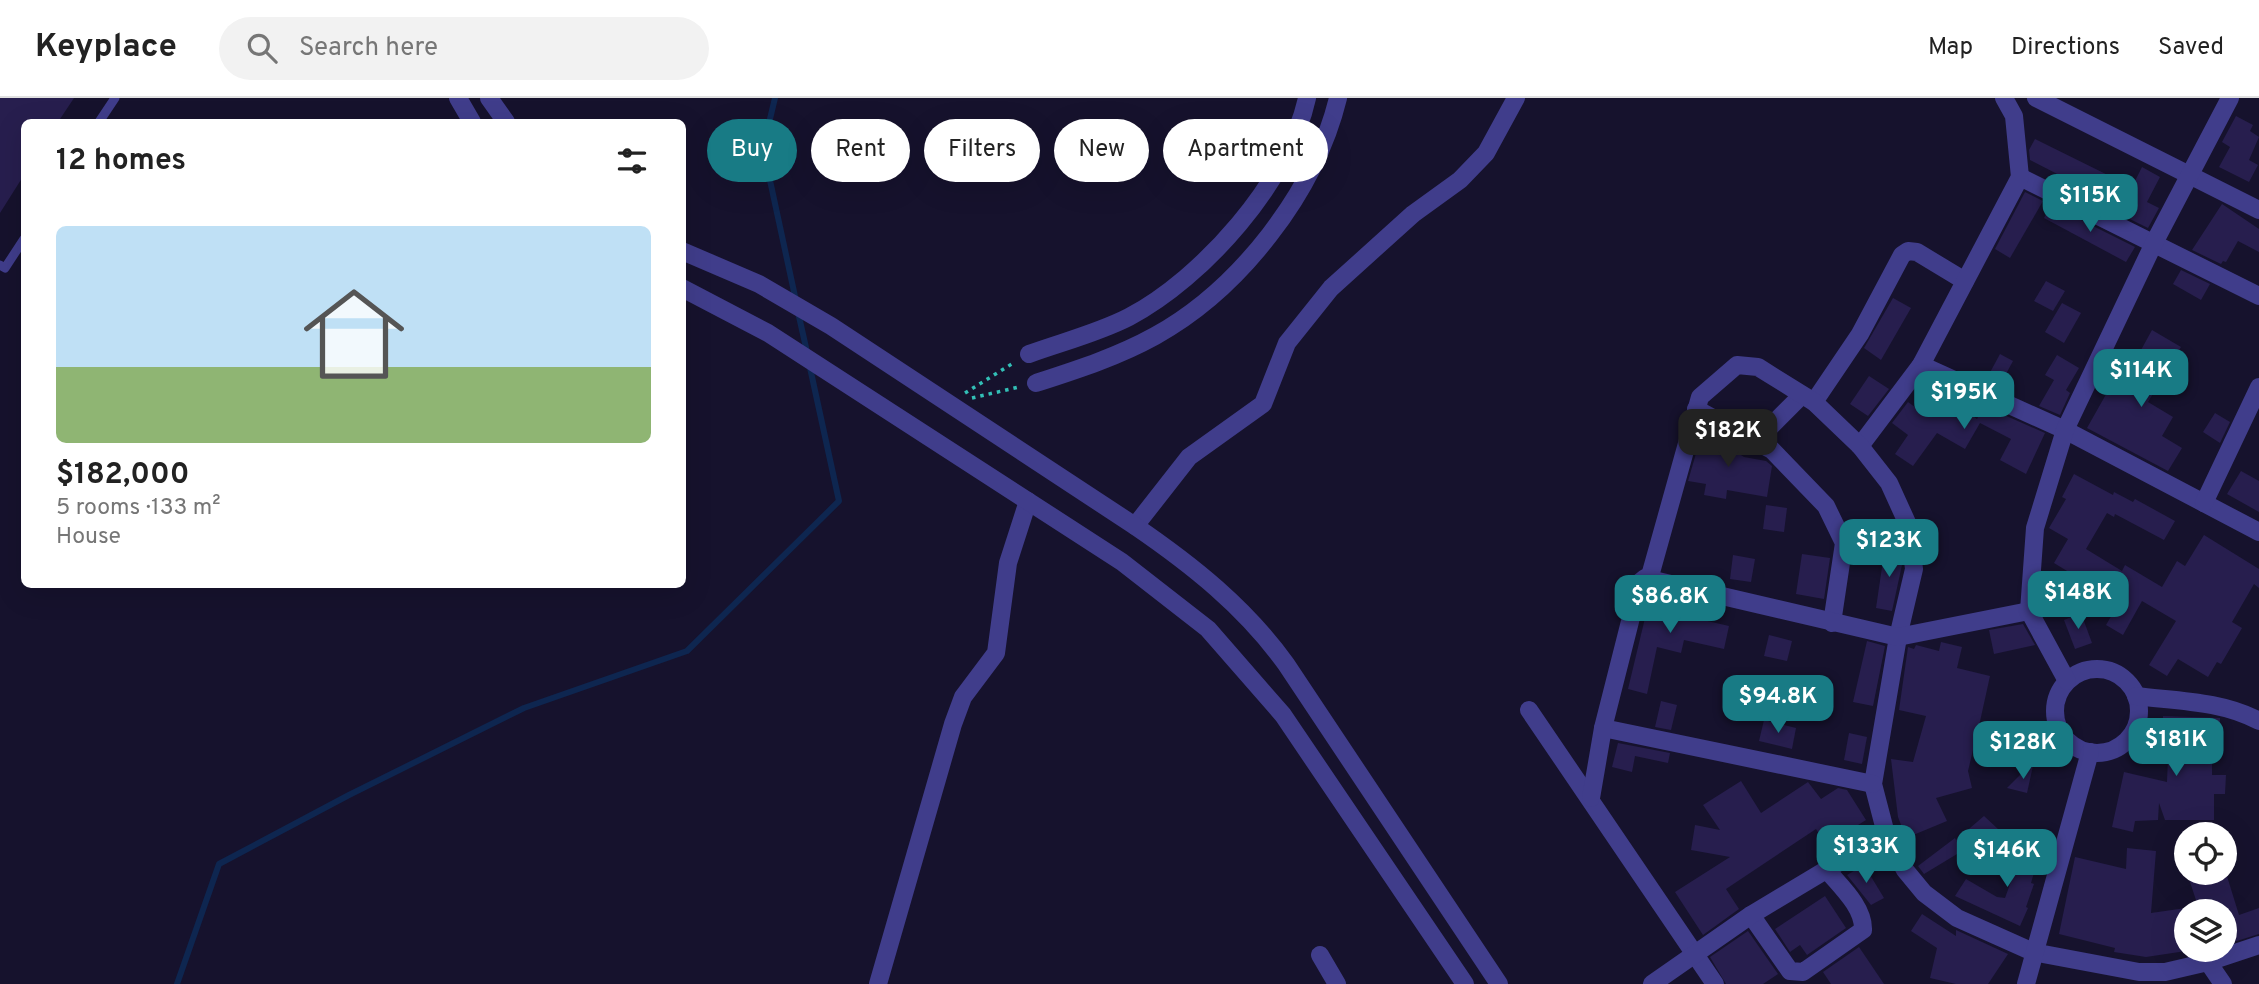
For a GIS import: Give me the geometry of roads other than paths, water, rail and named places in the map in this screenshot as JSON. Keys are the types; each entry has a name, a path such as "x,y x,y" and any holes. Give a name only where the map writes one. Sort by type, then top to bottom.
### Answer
{"street":[{"path":"458,98 470,119"},
{"path":"489,98 504,119"},
{"path":"1029,354 1129,317 1188,277 1246,217 1282,160 1307,98"},
{"path":"1036,383 1086,367 1155,336 1208,301 1265,240 1305,185 1330,131 1338,98"},
{"path":"1135,526 1189,457 1263,404 1287,342 1331,288 1413,214 1460,180 1486,153 1516,98"},
{"path":"1860,446 1922,365 2020,177 2014,116 2004,98"},
{"path":"2067,681 2029,611 2035,528 2064,430 2154,243 2230,98"},
{"path":"2045,100 2259,210"},
{"path":"2020,177 2259,296"},
{"path":"1756,442 1808,398 1860,334 1902,255 1908,251 1916,253 1965,281"},
{"path":"686,253 759,284 831,326 1135,526 1181,558 1228,597 1268,639 1499,984"},
{"path":"686,290 768,333 840,379 1122,562 1209,629 1283,715 1465,984"},
{"path":"1591,798 1603,728 1640,582 1650,576 1700,397 1737,365 1758,366 1808,398 1860,446 1889,483 1909,527 1914,569 1898,638 1873,784 1886,834 1905,870 1924,893 1957,919 2033,952 2139,972 2165,972 2208,962 2223,984"},
{"path":"1922,365 2064,430 2259,532"},
{"path":"2204,503 2259,387"},
{"path":"1696,409 1772,450 1826,506 1844,543 1832,623"},
{"path":"878,984 953,724 963,697 996,653 1008,563 1028,501"},
{"path":"1650,576 1898,638 2029,611"},
{"path":"2097,668 2114,672 2127,681 2136,696 2139,713 2134,730 2116,748 2090,752 2070,742 2056,724 2054,708 2058,694 2067,681 2081,671 2097,668"},
{"path":"2136,696 2210,705 2245,714 2259,721"},
{"path":"1529,710 1715,984"},
{"path":"1603,728 1873,784"},
{"path":"2026,984 2090,752"},
{"path":"1652,984 1751,915 1886,834"},
{"path":"1751,915 1786,967 1794,972 1803,972 1863,930 1861,915 1826,869"},
{"path":"2237,952 2259,945"},
{"path":"1320,955 1337,984"}],"lane":[{"path":"101,119 115,98"},
{"path":"0,265 5,268 21,244"}],"waterway":[{"path":"775,98 763,148 796,301"},
{"path":"798,312 807,352"},
{"path":"177,984 219,864 349,795 524,708 687,651 839,501 809,363"}]}
